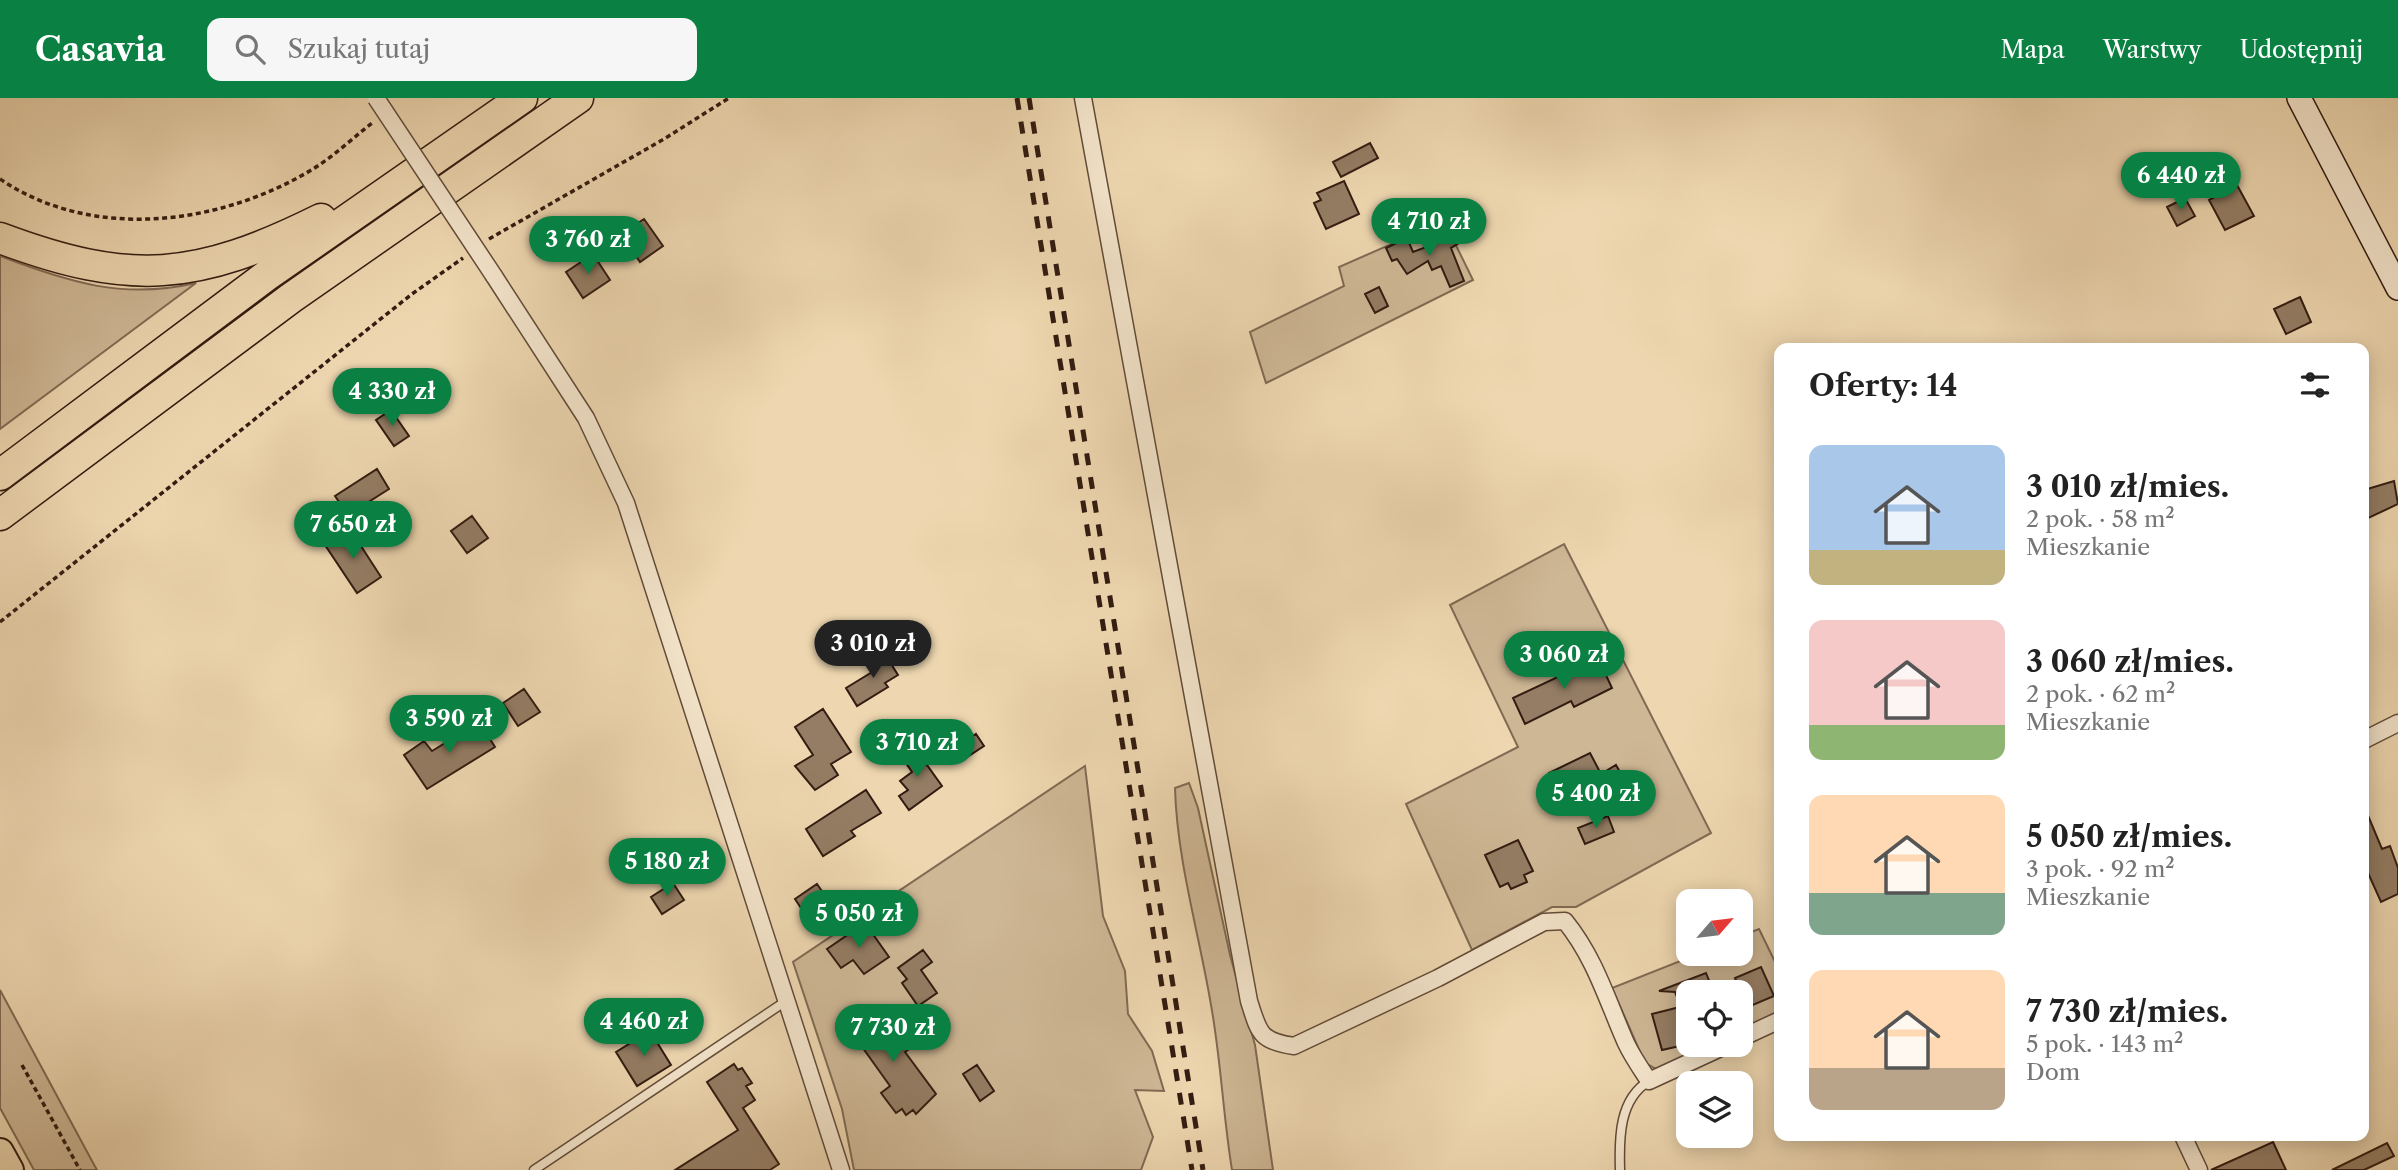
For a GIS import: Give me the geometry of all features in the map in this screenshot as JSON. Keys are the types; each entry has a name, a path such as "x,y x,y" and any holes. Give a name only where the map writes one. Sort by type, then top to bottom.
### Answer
{"highway":[{"path":"0,475 209,317 522,98"},
{"path":"0,515 290,298 578,98"},
{"path":"0,238 86,266 148,272 184,269 226,260 271,243 418,170"}],"main road":[{"path":"0,1152 9,1170"}],"street":[{"path":"376,98 586,418 621,491 658,596 841,1170"},
{"path":"1083,98 1249,1001 1258,1031 1271,1043 1294,1046 1460,967 1544,922 1565,921 1581,941 1608,994 1627,1045 1649,1081 1701,1057"},
{"path":"2299,98 2398,288"},
{"path":"2369,738 2398,723"},
{"path":"1753,1032 1774,1023"},
{"path":"2185,1141 2199,1170"}],"lane":[{"path":"534,1170 786,1001"},
{"path":"1620,1170 1619,1140 1628,1106 1636,1089 1649,1081"}],"path":[{"path":"485,243 729,98"},
{"path":"0,179 51,206 93,216 147,221 189,215 272,190 315,168 373,122"},
{"path":"0,622 311,377 412,293 464,257"},
{"path":"22,1065 80,1170"}],"shaded area":[{"path":"1444,221 1473,280 1266,383 1250,332 1344,286 1339,267"},
{"path":"0,256 49,274 96,286 144,290 196,283 0,429"},
{"path":"1564,544 1711,833 1576,907 1552,907 1472,950 1406,804 1518,747 1450,605"},
{"path":"1085,766 1103,916 1125,971 1128,1014 1152,1051 1164,1091 1135,1090 1153,1137 1141,1170 854,1170 842,1109 793,962"},
{"path":"1189,783 1198,808 1230,955 1255,1045 1273,1170 1232,1170 1214,1026 1180,843 1175,788"},
{"path":"1759,929 1774,960 1774,1016 1753,1025 1753,980 1676,980 1676,1057 1684,1057 1656,1069 1645,1063 1612,988 1676,963 1676,966 1754,966 1754,931"},
{"path":"0,990 97,1170 34,1170 0,1108"}],"building":[{"path":"1370,143 1378,158 1341,177 1333,162"},
{"path":"1344,181 1359,214 1326,229 1314,203 1321,200 1317,193"},
{"path":"2237,185 2254,216 2225,230 2209,200"},
{"path":"2185,198 2195,216 2177,226 2167,207"},
{"path":"644,219 663,246 640,262 621,234"},
{"path":"1456,236 1459,243 1451,248 1464,281 1450,287 1441,266 1432,270 1428,261 1407,274 1397,259 1392,261 1386,248 1407,238 1413,252"},
{"path":"593,254 610,280 583,298 566,272"},
{"path":"1379,287 1388,306 1375,313 1365,294"},
{"path":"2300,297 2311,322 2286,334 2274,309"},
{"path":"391,410 409,436 394,446 376,420"},
{"path":"377,469 389,489 348,515 335,496"},
{"path":"2394,481 2398,504 2369,518 2369,488"},
{"path":"472,516 488,538 467,553 451,531"},
{"path":"350,529 381,577 357,593 325,545"},
{"path":"883,651 898,675 885,683 888,687 857,706 846,688 877,669 870,658"},
{"path":"1598,658 1612,688 1574,707 1571,701 1525,724 1513,698"},
{"path":"524,689 540,712 518,726 503,703"},
{"path":"823,709 851,752 831,764 838,775 815,790 795,766 813,755 795,727"},
{"path":"479,722 495,747 427,789 404,755 424,741 432,751"},
{"path":"976,734 984,746 967,757 959,745"},
{"path":"912,744 942,786 909,810 899,796 908,790 900,781 912,772 899,753"},
{"path":"1590,753 1601,774 1559,795 1549,773"},
{"path":"1616,765 1634,797 1619,806 1601,774"},
{"path":"866,790 881,813 851,831 855,836 823,856 806,829"},
{"path":"1608,816 1614,832 1585,844 1578,828"},
{"path":"2369,818 2382,849 2390,846 2398,868 2398,894 2381,902 2369,875"},
{"path":"1518,840 1533,871 1524,875 1527,882 1511,889 1508,883 1500,887 1485,855"},
{"path":"673,883 684,900 662,914 651,897"},
{"path":"817,884 831,904 809,920 795,899"},
{"path":"865,923 889,957 864,974 853,960 841,968 827,949"},
{"path":"923,950 932,962 921,970 937,993 918,1006 902,983 907,979 898,968"},
{"path":"1761,967 1774,996 1753,1005 1753,980 1735,978"},
{"path":"1706,973 1709,980 1688,980"},
{"path":"1676,984 1676,994 1675,992 1659,991"},
{"path":"880,1008 909,1049 905,1052 936,1094 916,1114 913,1110 906,1115 902,1109 896,1113 881,1093 890,1086 850,1030"},
{"path":"1676,1008 1676,1047 1662,1050 1652,1014"},
{"path":"650,1031 671,1065 637,1086 616,1052"},
{"path":"734,1064 738,1070 742,1068 752,1083 746,1086 755,1100 743,1108 779,1164 770,1170 675,1170 738,1130 707,1082"},
{"path":"977,1065 994,1091 980,1101 963,1074"},
{"path":"2273,1142 2286,1170 2211,1170"},
{"path":"2387,1143 2394,1156 2364,1170 2332,1170"}],"railway":[{"path":"1017,98 1192,1170"},
{"path":"1029,98 1203,1170"}]}
